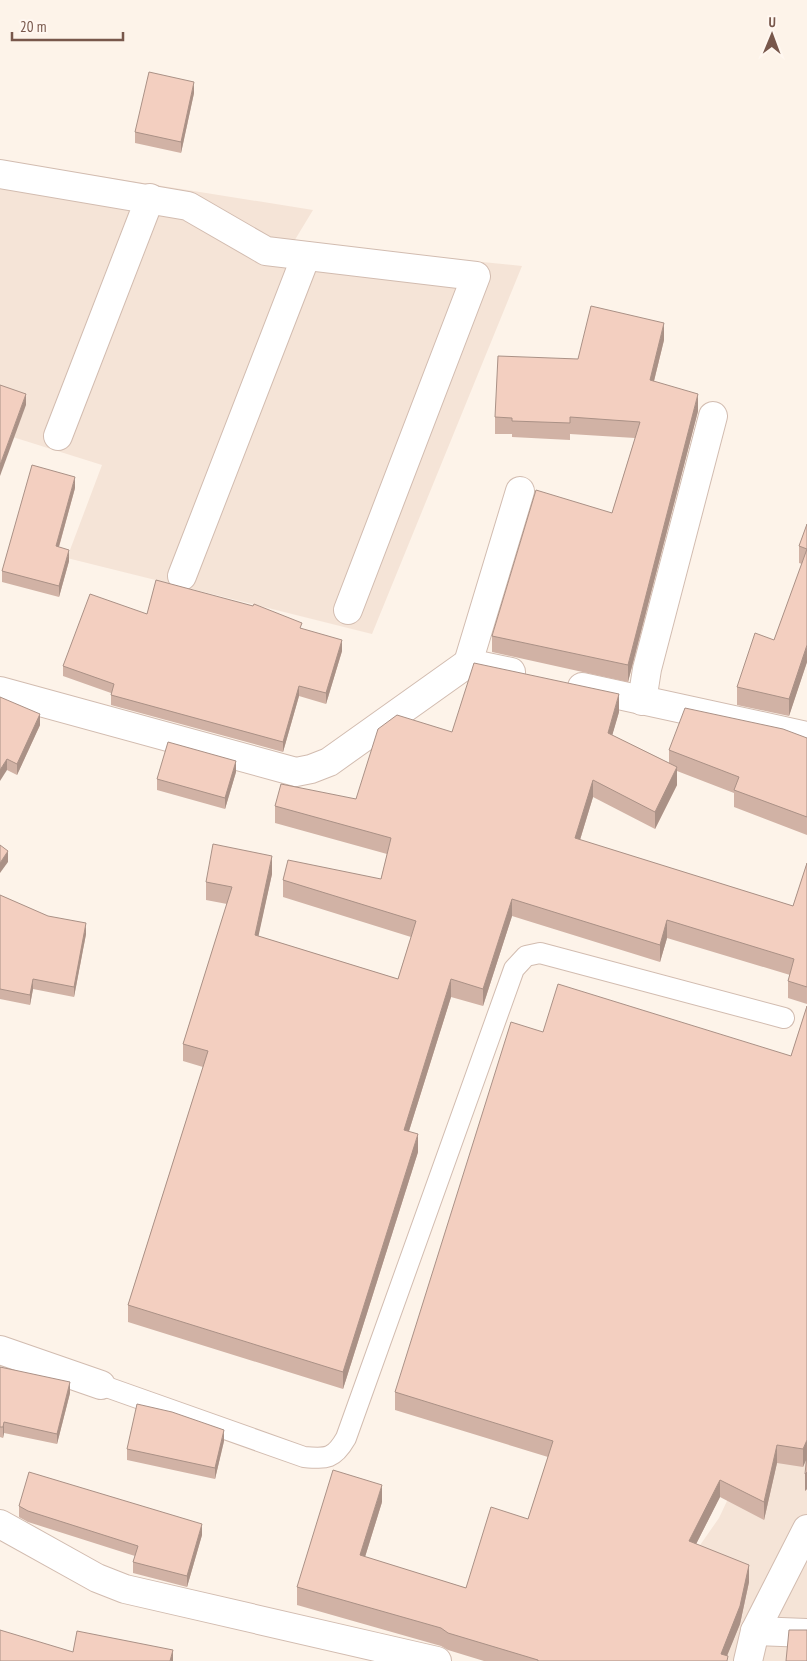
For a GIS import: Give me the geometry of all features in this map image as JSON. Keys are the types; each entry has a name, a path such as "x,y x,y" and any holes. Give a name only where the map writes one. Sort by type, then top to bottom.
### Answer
{"street":[{"path":"0,174 150,198 188,206 266,251 476,276 348,610"},
{"path":"58,436 150,198"},
{"path":"182,576 306,256"},
{"path":"642,701 647,669 713,416"},
{"path":"0,691 296,772 328,762 468,663 520,491"},
{"path":"468,663 533,677"},
{"path":"561,682 807,736"},
{"path":"0,1350 101,1385"},
{"path":"0,1524 97,1578 125,1589 437,1661"},
{"path":"748,1661 755,1631 807,1529"},
{"path":"755,1631 807,1633"}],"lane":[{"path":"101,1385 304,1457 324,1458 337,1452 346,1438 514,969 526,956 540,953 784,1018"}],"shaded area":[{"path":"0,160 313,210 293,243 522,266 372,634 67,558 102,465 0,433"},
{"path":"807,1373 807,1661 658,1661 684,1568 719,1518 750,1452"}],"building":[{"path":"149,72 194,82 181,142 135,132"},
{"path":"591,306 664,323 650,380 698,394 628,665 492,636 536,490 612,513 640,422 570,417 570,423 512,421 512,418 495,417 498,356 578,359"},
{"path":"0,385 26,394 0,465"},
{"path":"32,465 75,477 56,546 69,550 59,586 2,571"},
{"path":"807,524 807,549 799,546"},
{"path":"807,549 807,645 789,699 737,687 755,633 774,640"},
{"path":"156,580 253,606 254,604 302,623 300,628 342,640 326,693 299,686 283,742 111,695 114,684 63,666 90,594 147,614"},
{"path":"474,663 619,694 608,733 677,767 655,812 593,780 575,838 793,906 807,863 807,987 788,981 794,959 667,920 660,945 512,899 483,989 451,979 404,1130 418,1134 343,1372 128,1305 208,1051 183,1044 232,887 206,882 213,844 272,856 255,935 398,979 416,921 283,880 288,860 381,879 391,838 275,806 281,784 356,799 378,729 397,715 452,732"},
{"path":"0,697 40,714 17,764 7,759 0,770"},
{"path":"685,708 783,729 807,738 807,817 734,790 739,777 669,750"},
{"path":"168,742 236,761 225,798 157,779"},
{"path":"0,845 8,851 0,863"},
{"path":"0,895 48,916 86,923 74,987 33,979 30,995 0,989"},
{"path":"558,984 791,1056 807,1006 807,1440 803,1449 777,1445 764,1502 720,1480 689,1541 749,1565 740,1606 721,1654 728,1656 727,1661 538,1661 448,1633 441,1628 297,1587 333,1470 382,1485 360,1555 466,1588 491,1507 528,1519 553,1441 395,1392 511,1022 543,1032"},
{"path":"0,1367 70,1382 57,1434 4,1422 3,1427 0,1427"},
{"path":"137,1404 172,1412 224,1430 215,1468 127,1449"},
{"path":"807,1454 807,1472 805,1474"},
{"path":"29,1472 202,1524 187,1576 133,1562 138,1546 28,1511 19,1506"},
{"path":"0,1630 73,1652 77,1631 173,1650 170,1661 0,1661"},
{"path":"789,1630 807,1630 807,1661 786,1661"}]}
